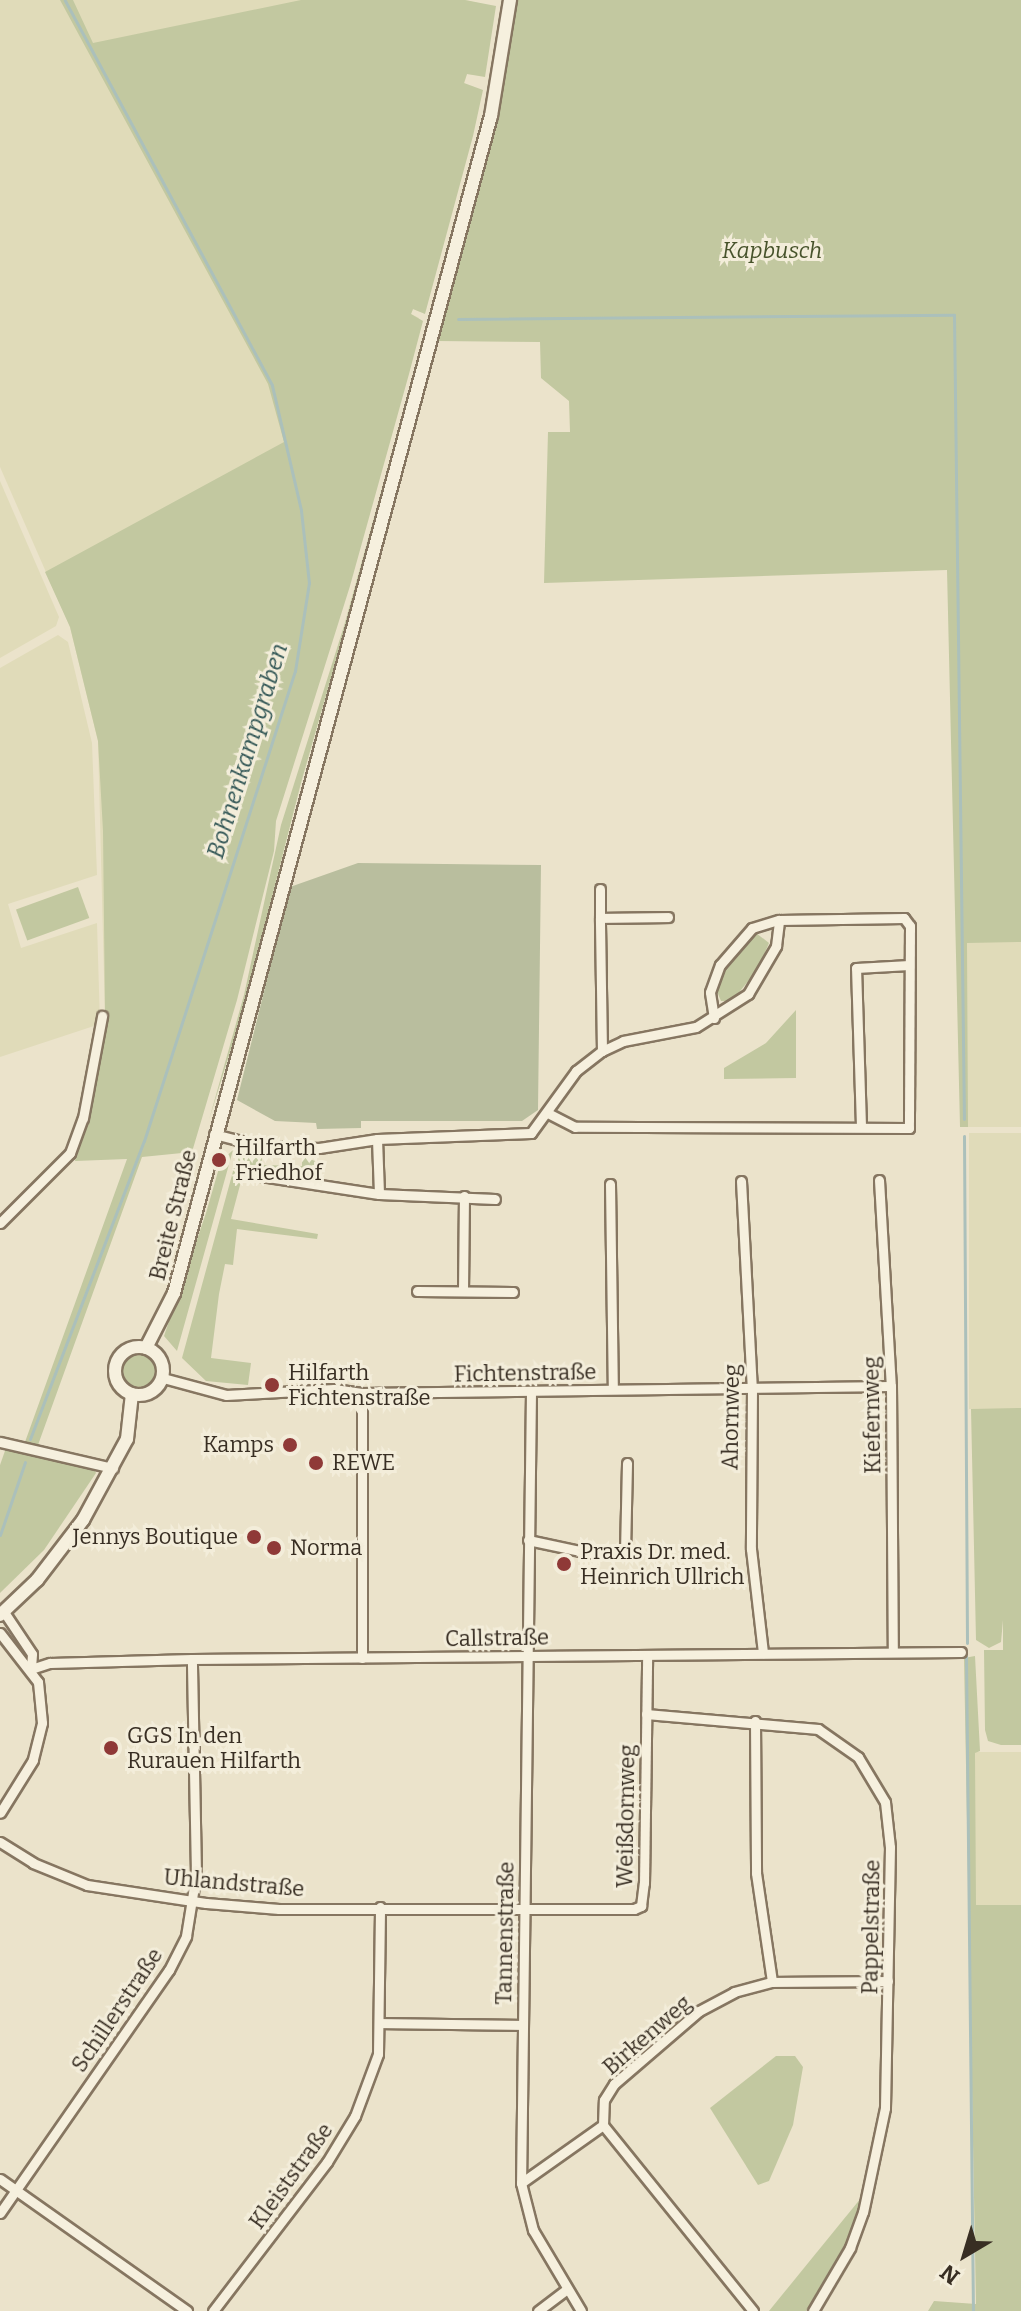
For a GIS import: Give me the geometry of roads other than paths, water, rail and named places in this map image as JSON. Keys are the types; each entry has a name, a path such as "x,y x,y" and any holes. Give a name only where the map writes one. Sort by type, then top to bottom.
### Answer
{"main road":[{"name":"Breite Straße","path":"146,1348 174,1293 214,1134 491,116 510,0"},
{"path":"146,1348 159,1358 163,1378 152,1392 132,1394 118,1382 116,1364 128,1350 146,1348"},
{"path":"2,1613 58,1554 113,1468 127,1439 132,1394"}],"street":[{"path":"600,889 602,1051"},
{"path":"600,918 668,917"},
{"path":"549,1114 575,1127 909,1128 910,926 904,918 779,920 752,928 720,965 710,992 714,1018"},
{"path":"214,1134 261,1146 319,1148 377,1139 519,1136 531,1133 549,1114 576,1071 602,1051 714,1018 748,994 766,968 776,946 779,920"},
{"path":"861,1126 856,968 909,965"},
{"path":"0,1223 70,1153 83,1118 102,1016"},
{"path":"377,1139 379,1194"},
{"path":"261,1176 379,1194 495,1199"},
{"name":"Kiefernweg","path":"879,1180 891,1386 893,1651"},
{"name":"Ahornweg","path":"741,1181 752,1388 750,1519 763,1653"},
{"path":"610,1184 613,1389"},
{"path":"463,1291 464,1196"},
{"path":"417,1291 513,1292"},
{"name":"Fichtenstraße","path":"163,1378 226,1395 334,1389 362,1393 891,1386"},
{"name":"Tannenstraße","path":"531,1392 521,2183 533,2230 581,2311"},
{"path":"362,1393 362,1658"},
{"path":"0,1442 113,1468"},
{"path":"528,1540 589,1553 625,1552 627,1463"},
{"path":"2,1613 32,1654 31,1669"},
{"path":"0,1633 31,1669 42,1698 40,1740 0,1813"},
{"name":"Callstraße","path":"31,1669 50,1663 192,1659 763,1653 860,1656 893,1651 961,1652"},
{"name":"Weißdornweg","path":"524,1909 641,1906 647,1656"},
{"name":"Schillerstraße","path":"0,2213 169,1970 186,1936 196,1874 192,1659"},
{"name":"Pappelstraße","path":"646,1714 755,1721 818,1729 858,1757 878,1787 890,1847 885,2108 873,2180 850,2248 813,2311"},
{"path":"755,1721 756,1873 772,1982"},
{"name":"Uhlandstraße","path":"0,1842 33,1863 87,1885 191,1900 279,1909 524,1909"},
{"name":"Kleiststraße","path":"213,2311 327,2162 355,2116 378,2054 380,1907"},
{"name":"Birkenweg","path":"603,2125 604,2100 614,2084 699,2011 734,1992 772,1982 888,1981"},
{"path":"380,2023 522,2025"},
{"path":"521,2183 603,2125 753,2311"},
{"path":"0,2179 187,2311"},
{"path":"538,2311 566,2290"}],"waterway":[{"name":"Bohnenkampgraben","path":"30,1439 144,1141 295,671 309,583 301,510 272,385 65,0"},
{"path":"458,319 954,315 964,1119"},
{"path":"964,1136 967,1643"},
{"name":"Bohnenkampgraben","path":"0,1535 25,1462"},
{"path":"966,1656 973,2311"}],"place":[{"name":"Hilfarth Friedhof","path":"219,1160"},
{"name":"Hilfarth Fichtenstraße","path":"272,1385"},
{"name":"Kamps","path":"290,1445"},
{"name":"REWE","path":"316,1463"},
{"name":"Jennys Boutique","path":"254,1537"},
{"name":"Norma","path":"274,1548"},
{"name":"Praxis Dr. med. Heinrich Ullrich","path":"564,1564"},
{"name":"GGS In den Rurauen Hilfarth","path":"111,1748"}],"park label":[{"name":"Kapbusch","path":"772,251"}]}
